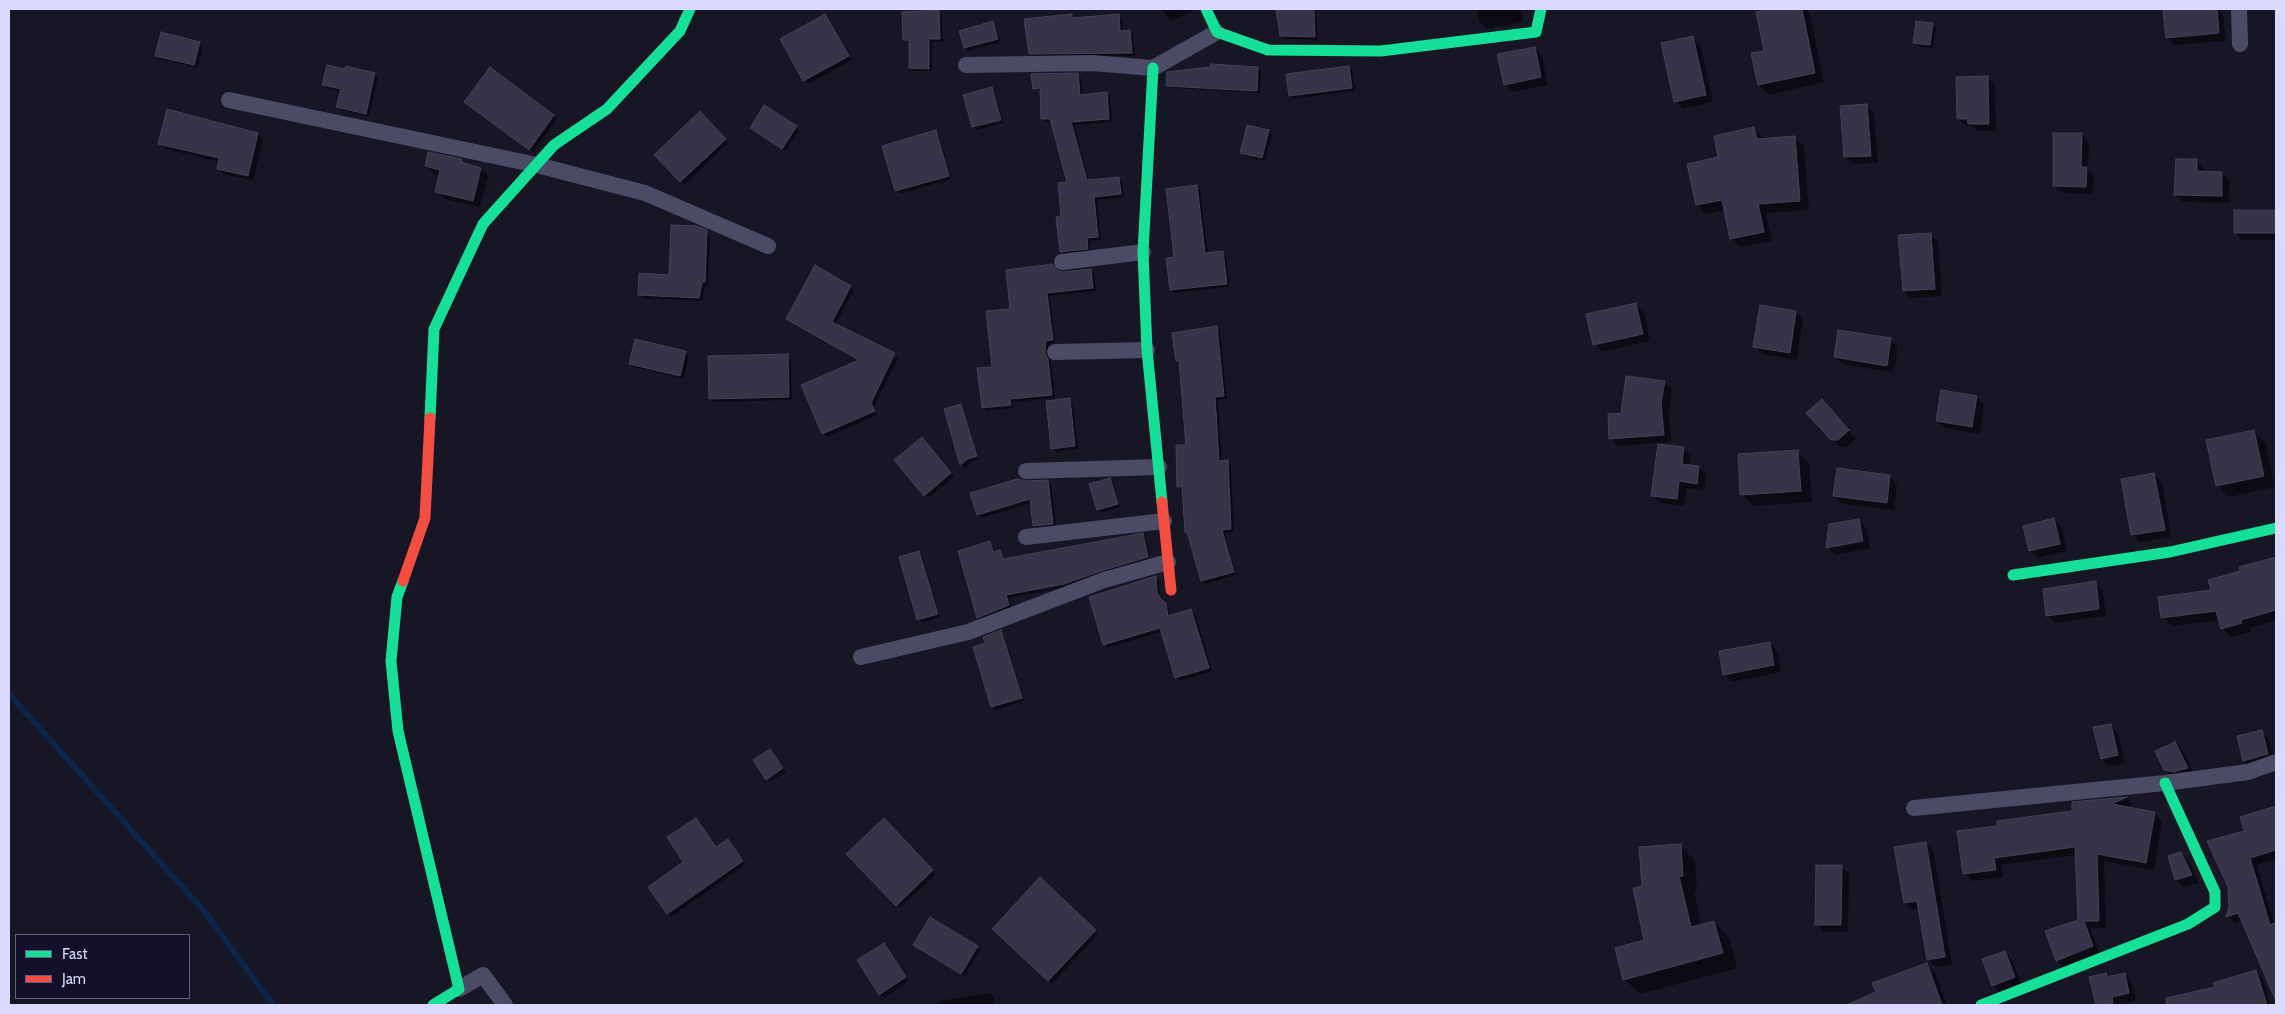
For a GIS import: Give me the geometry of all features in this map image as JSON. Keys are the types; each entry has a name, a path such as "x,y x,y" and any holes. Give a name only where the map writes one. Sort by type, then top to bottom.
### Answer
{"street":[{"path":"459,988 398,731 390,661 397,597 425,518 434,329 483,224 554,145 607,109 680,31 690,9"},
{"path":"1206,9 1217,32 1268,50 1381,51 1536,32 1541,9"},
{"path":"2239,9 2240,44"},
{"path":"966,65 1092,63 1153,68 1217,32"},
{"path":"1153,68 1143,252 1147,350 1171,590"},
{"path":"229,100 537,166 645,193 768,246"},
{"path":"1062,262 1143,252"},
{"path":"1055,352 1147,350"},
{"path":"1026,471 1159,466"},
{"path":"1026,537 1164,521"},
{"path":"2013,575 2170,552 2276,528"},
{"path":"861,657 968,632 1104,580 1168,562"},
{"path":"1914,808 2165,784 2248,772 2276,762"},
{"path":"1981,1005 2188,924 2215,907 2215,892 2165,784"},
{"path":"434,1005 483,975 505,1005"}],"building":[{"path":"1276,9 1314,9 1315,37 1280,36"},
{"path":"1773,9 1802,9 1815,73 1758,85 1751,53 1764,51 1756,12"},
{"path":"2217,9 2219,33 2166,38 2163,10"},
{"path":"939,10 940,39 929,39 929,69 909,68 909,40 903,40 902,12"},
{"path":"825,14 849,56 803,81 780,39"},
{"path":"1072,14 1072,18 1119,14 1120,31 1130,30 1132,53 1029,54 1024,19"},
{"path":"993,21 998,39 964,48 959,31"},
{"path":"1916,21 1933,23 1930,45 1913,43"},
{"path":"161,32 200,42 194,65 155,56"},
{"path":"1693,36 1706,95 1674,102 1661,43"},
{"path":"1535,47 1541,77 1504,85 1497,54"},
{"path":"1211,64 1258,67 1257,91 1166,86 1167,72 1210,67"},
{"path":"327,65 345,69 346,66 375,73 366,114 336,107 341,89 322,85"},
{"path":"1349,66 1352,88 1289,96 1286,74"},
{"path":"490,67 554,115 529,150 464,102"},
{"path":"1078,73 1080,95 1107,92 1109,119 1071,122 1087,180 1119,177 1121,194 1094,197 1098,237 1087,238 1088,249 1060,252 1056,217 1061,216 1058,183 1067,182 1050,119 1041,119 1040,88 1033,89 1031,74"},
{"path":"1988,76 1989,124 1968,124 1967,119 1957,119 1956,77"},
{"path":"992,87 1001,120 972,127 963,95"},
{"path":"1867,104 1871,156 1844,157 1840,106"},
{"path":"764,105 797,126 782,149 750,128"},
{"path":"167,109 258,133 248,176 217,169 219,158 158,144"},
{"path":"700,111 726,139 680,182 654,155"},
{"path":"1247,125 1269,130 1262,158 1240,153"},
{"path":"1754,127 1757,139 1795,136 1800,201 1758,204 1764,232 1730,239 1722,200 1696,205 1687,164 1718,157 1714,136"},
{"path":"936,130 949,176 895,191 882,146"},
{"path":"2053,133 2082,133 2081,167 2087,167 2086,187 2053,186"},
{"path":"428,152 462,159 461,162 481,168 473,201 435,192 440,170 425,166"},
{"path":"2176,159 2197,159 2197,171 2222,172 2222,196 2174,195"},
{"path":"1197,185 1205,253 1223,251 1227,284 1170,290 1166,258 1174,257 1166,189"},
{"path":"2234,210 2275,210 2275,233 2234,233"},
{"path":"671,225 697,226 707,230 705,282 702,282 699,298 638,295 639,273 669,275"},
{"path":"1931,233 1935,289 1903,291 1898,235"},
{"path":"1052,264 1058,271 1063,272 1091,269 1093,288 1047,293 1053,340 1046,341 1045,353 1048,359 1052,395 1010,399 1011,405 982,408 977,368 992,367 986,311 1010,309 1006,270"},
{"path":"815,265 851,286 832,322 895,353 871,403 875,411 822,434 801,385 859,360 786,319"},
{"path":"1636,303 1643,334 1593,345 1586,314"},
{"path":"1760,305 1796,311 1790,353 1753,347"},
{"path":"1217,326 1224,396 1215,397 1219,461 1228,460 1231,529 1222,530 1234,572 1201,581 1187,532 1185,532 1182,487 1177,487 1176,445 1186,445 1179,361 1176,361 1172,333"},
{"path":"1838,330 1891,338 1887,366 1834,357"},
{"path":"635,339 686,351 680,376 629,364"},
{"path":"788,354 789,397 709,399 708,356"},
{"path":"1626,376 1665,381 1661,403 1664,435 1609,439 1608,414 1621,413"},
{"path":"1941,390 1977,396 1972,427 1936,421"},
{"path":"1070,398 1075,446 1051,449 1046,401"},
{"path":"1822,399 1849,430 1838,440 1831,440 1806,413"},
{"path":"961,404 977,456 968,459 960,465 944,409"},
{"path":"2254,430 2264,476 2216,486 2206,440"},
{"path":"922,437 951,473 924,496 894,460"},
{"path":"1658,444 1684,447 1682,464 1699,466 1697,484 1679,481 1677,499 1651,496"},
{"path":"1798,450 1801,491 1740,495 1738,454"},
{"path":"1837,468 1890,475 1887,503 1833,496"},
{"path":"2154,473 2165,530 2131,535 2121,479"},
{"path":"1110,478 1118,504 1097,510 1089,484"},
{"path":"1017,479 1026,481 1048,480 1053,524 1033,526 1030,499 977,515 970,493"},
{"path":"2054,518 2060,544 2029,551 2023,526"},
{"path":"1859,519 1863,541 1826,548 1829,524"},
{"path":"1143,533 1148,557 1064,584 1006,595 1009,605 977,618 958,551 990,541 993,552 1000,550 1003,559"},
{"path":"919,551 938,614 917,620 899,557"},
{"path":"2276,557 2276,610 2241,620 2242,623 2221,629 2216,611 2161,618 2158,597 2211,590 2208,580 2240,571 2239,567"},
{"path":"1156,576 1157,592 1166,603 1168,616 1191,609 1209,668 1175,678 1160,628 1103,645 1089,597"},
{"path":"2096,581 2099,609 2046,616 2043,589"},
{"path":"1001,630 1022,698 991,707 973,647 985,643 983,637"},
{"path":"1770,642 1774,665 1723,675 1719,651"},
{"path":"2111,724 2118,755 2101,759 2093,727"},
{"path":"2262,730 2268,754 2243,761 2237,736"},
{"path":"2175,742 2188,768 2173,772 2164,770 2155,751"},
{"path":"770,749 783,768 766,780 753,760"},
{"path":"2127,797 2112,804 2155,812 2146,863 2097,854 2099,921 2084,921 2093,946 2056,961 2045,931 2078,920 2075,847 1994,858 1996,870 1963,874 1957,831 1997,826 1997,821 2072,811 2072,802"},
{"path":"2276,806 2276,850 2250,858 2270,925 2276,922 2276,1001 2238,913 2226,917 2229,907 2228,887 2207,841 2244,831 2240,817"},
{"path":"696,818 716,847 728,839 743,861 667,914 648,887 683,862 667,837"},
{"path":"884,818 933,870 896,906 846,854"},
{"path":"1926,842 1945,957 1927,960 1917,901 1904,903 1894,847"},
{"path":"1681,844 1683,876 1679,876 1691,927 1714,921 1723,953 1623,980 1615,948 1644,940 1633,888 1642,886 1639,847"},
{"path":"2181,852 2192,875 2175,880 2168,856"},
{"path":"1816,865 1842,865 1841,925 1815,925"},
{"path":"1040,877 1096,930 1048,981 992,929"},
{"path":"930,917 978,946 961,974 913,945"},
{"path":"884,943 906,977 879,995 857,960"},
{"path":"2005,951 2015,977 1992,986 1982,959"},
{"path":"1927,963 1942,1005 1846,1005 1876,992 1872,983"},
{"path":"2256,970 2267,1005 2167,1005 2166,998 2215,987 2213,983"},
{"path":"2106,973 2107,977 2125,973 2129,993 2112,997 2113,1003 2096,1005 2089,977"}],"waterway":[{"path":"9,694 204,911 273,1005"}],"traffic: fast":[{"path":"430,418 434,329 483,224 554,145 607,109 680,31 690,9"},
{"path":"1206,9 1217,32 1268,50 1381,51 1536,32 1541,9"},
{"path":"1153,68 1143,252 1147,350 1162,502"},
{"path":"2013,575 2170,552 2276,528"},
{"path":"403,581 397,597 391,661 398,731 459,989 433,1005"},
{"path":"1981,1005 2188,924 2215,907 2215,892 2165,783"}],"traffic: jam":[{"path":"403,581 425,518 430,418"},
{"path":"1162,502 1171,590"}]}
